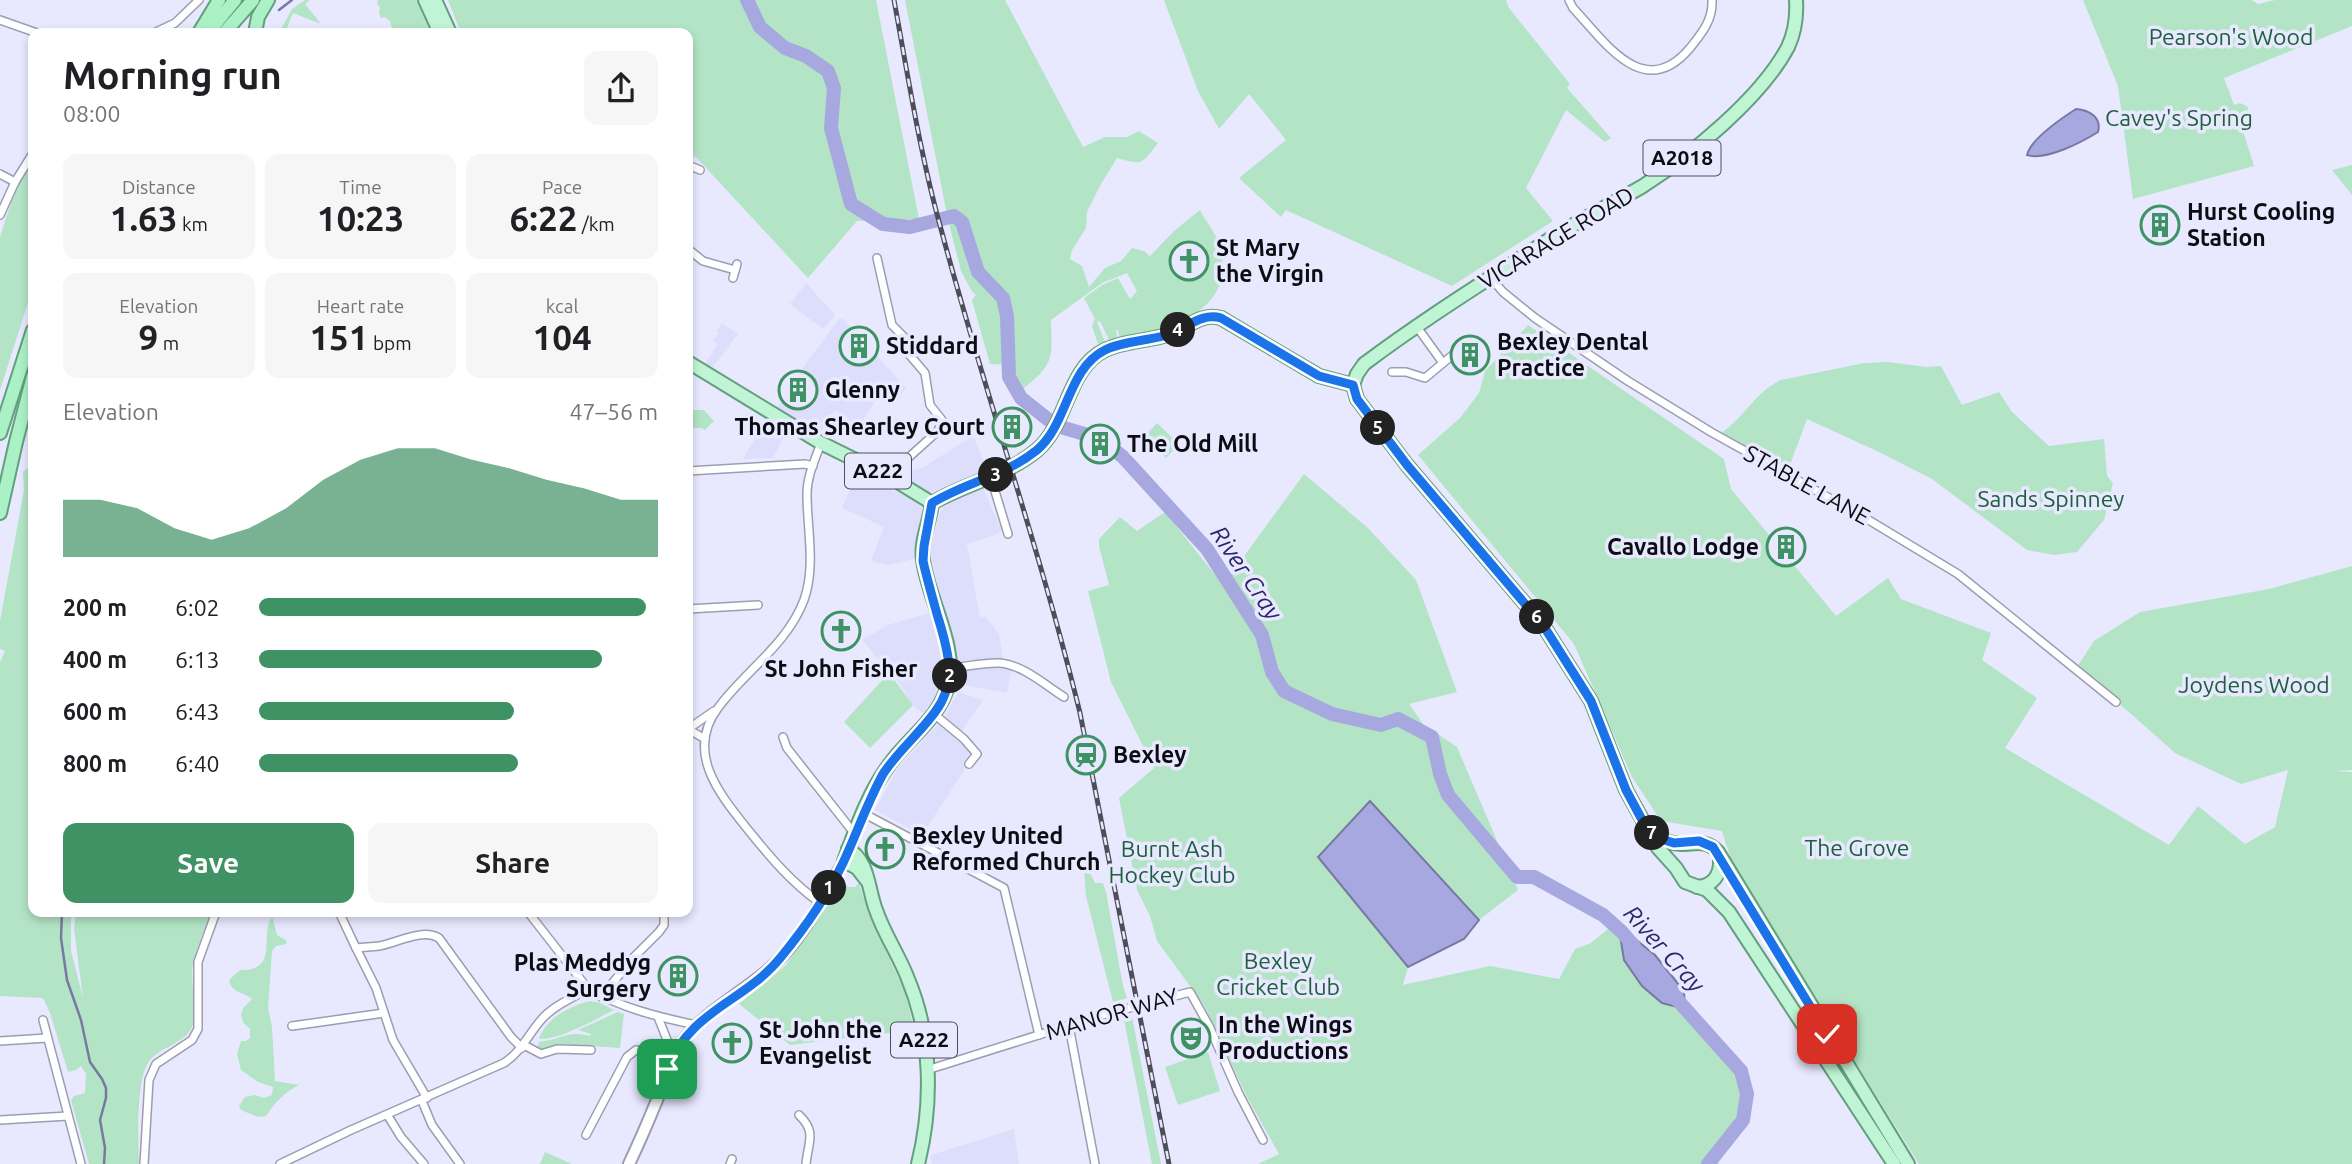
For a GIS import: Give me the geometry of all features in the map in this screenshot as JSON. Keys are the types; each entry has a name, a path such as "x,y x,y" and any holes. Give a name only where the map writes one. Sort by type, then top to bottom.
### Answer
{"highway":[{"path":"203,28 219,0"},
{"path":"212,28 235,0"},
{"path":"228,28 253,0"},
{"path":"256,28 258,17 268,0"},
{"path":"0,433 28,346"},
{"path":"0,513 28,395"},
{"path":"19,429 28,406"}],"main road":[{"path":"425,0 438,28"},
{"path":"435,0 448,28"},
{"name":"VICARAGE ROAD","path":"1353,385 1364,364 1417,327 1568,228 1642,186 1688,154 1761,85 1788,45 1797,14 1796,0"},
{"path":"932,503 950,493 991,478 1035,451 1056,424 1081,374 1097,354 1110,348 1167,335 1197,320 1213,316 1221,318 1319,376 1353,385 1357,399 1407,465 1519,594 1551,636 1591,701 1626,790 1658,848 1676,868 1681,878 1707,890 1729,912 1894,1164"},
{"path":"693,365 821,443"},
{"name":"A222","path":"821,443 888,476 932,503 923,561 945,639 950,668 945,695 934,714 890,763 863,813 846,855 868,882 881,923 903,966 915,998 925,1044 928,1116 918,1164"},
{"path":"1647,829 1658,838 1674,843 1705,842 1713,847 1908,1164"},
{"path":"1676,868 1677,855 1692,842"},
{"path":"629,1164 643,1136 673,1055 696,1024 779,960 820,903 846,855"},
{"path":"1696,887 1709,884 1715,879 1721,866 1720,859"}],"street":[{"path":"164,28 175,23 199,0"},
{"path":"1569,0 1573,8 1624,62 1637,69 1652,72 1668,66 1686,52 1703,32 1712,12 1712,0"},
{"path":"0,20 28,30"},
{"path":"0,215 28,161"},
{"path":"693,167 700,170"},
{"path":"0,174 15,182"},
{"path":"693,253 703,261 735,270"},
{"path":"877,258 892,325 904,337 907,352 925,373 932,410 942,420 937,431 888,476"},
{"name":"STABLE LANE","path":"1491,278 1503,292 1535,318 1628,381 1958,574 2116,702"},
{"path":"1417,327 1443,363"},
{"path":"1392,372 1406,372 1425,378 1454,354"},
{"path":"693,726 717,709 781,638 804,599 810,566 807,494 821,443"},
{"path":"693,471 813,466"},
{"path":"991,478 1008,534"},
{"path":"693,609 758,605"},
{"path":"950,668 998,662 1007,664 1020,669 1064,697"},
{"path":"717,709 705,739 708,769 719,794 781,871 820,903"},
{"path":"934,714 964,739 977,754 970,764"},
{"path":"693,732 705,739"},
{"path":"783,737 787,748 854,833"},
{"path":"863,813 1004,888 1039,1035"},
{"path":"144,1164 149,1080 156,1063 192,1040 198,1030 198,962 214,917"},
{"path":"341,917 376,988 393,1040 424,1099 432,1125 460,1164"},
{"path":"532,917 587,989 658,1017 696,1024"},
{"path":"601,996 659,932 664,925 664,917"},
{"path":"356,948 380,946 422,935 435,935 443,942 511,1037 523,1046 541,1055 558,1049 591,1050"},
{"path":"280,1164 505,1063 523,1046 541,1019 587,989"},
{"name":"MANOR WAY","path":"927,1070 1141,1004 1190,992 1264,1140"},
{"path":"292,1026 384,1013"},
{"path":"658,1017 673,1055"},
{"path":"43,1020 81,1164"},
{"path":"1069,1026 1095,1164"},
{"path":"0,1041 47,1038"},
{"path":"586,1135 627,1057 636,1050 654,1053 668,1042"},
{"path":"577,1060 578,1049"},
{"path":"799,1115 808,1123 811,1139 806,1164"},
{"path":"0,1121 68,1116"},
{"path":"388,1116 401,1138 424,1164"},
{"path":"808,1123 817,1118"}],"shaded area":[{"path":"806,283 835,315 823,329 790,304"},
{"path":"839,319 843,319 906,388 893,406 877,398 856,432 845,425 849,418 835,410 821,432 816,430 820,422 815,418 810,426 776,409 796,383 793,381"},
{"path":"722,323 738,334 711,369 704,365 718,344 713,341"},
{"path":"764,423 785,434 773,458 743,459"},
{"path":"973,436 988,471 932,492 925,492 904,479 912,470 922,468"},
{"path":"857,474 926,505 920,529 918,558 888,565 871,561 884,527 842,508"},
{"path":"983,487 1001,530 997,534 967,544 980,618 985,616 999,634 1003,660 955,665 928,545 932,526 942,508 956,498"},
{"path":"933,612 946,651 946,664 942,691 926,716 913,705 899,683 862,640 888,625"},
{"path":"997,666 1011,670 1007,693 960,684 963,669"},
{"path":"958,692 983,700 962,731 944,718"},
{"path":"939,723 974,755 922,835 875,810 898,768"},
{"path":"1014,1129 1019,1164 932,1164 930,1159 931,1155"}],"green space":[{"path":"305,0 310,0 305,4 321,24 293,13 287,28 282,28 292,9"},
{"path":"378,0 416,0 430,28 392,28 390,21 385,17 381,18 380,6 377,4"},
{"path":"448,0 876,0 919,219 857,221 808,278 695,156 693,158 693,28 459,28"},
{"path":"905,0 1005,0 1083,147 1105,137 1127,137 1139,131 1158,143 1141,161 1132,162 1117,158 1087,212 1086,228 1072,250 1070,259 1082,266 1089,287 1105,268 1121,261 1132,248 1144,251 1150,256 1174,231 1200,210 1219,244 1223,263 1221,279 1206,305 1180,322 1165,329 1145,333 1146,335 1120,339 1116,330 1118,340 1109,340 1100,321 1097,322 1105,342 1098,344 1092,326 1095,319 1084,298 1118,278 1130,299 1137,291 1127,273 1102,283 1051,320 1052,344 1049,359 1041,373 1023,389 1021,390 1013,378 1012,365 990,364 972,300 976,295 961,271 948,220"},
{"path":"1164,0 1506,0 1509,8 1570,84 1567,88 1611,138 1605,142 1566,110 1526,188 1553,221 1452,286 1286,210 1281,217 1239,178 1286,140 1249,94 1219,129 1198,91"},
{"name":"Cavey's Spring","path":"2083,0 2251,0 2258,4 2275,0 2352,0 2352,26 2224,78 2234,105 2240,103 2248,107 2247,118 2241,125 2254,166 2133,199 2118,86"},
{"path":"2352,165 2352,195 2332,170"},
{"path":"28,167 28,303 0,390 0,237 18,181"},
{"path":"1528,325 1724,459 1731,489 1836,616 1888,578 1901,599 1991,633 1982,660 2037,698 2005,748 2169,845 2198,806 2245,844 2275,827 2288,770 2241,784 2175,753 2077,666 2094,641 2140,612 2269,589 2352,566 2352,770 2334,771 2352,772 2352,1164 1919,1164 1733,866 1722,831 1661,821 1632,777 1574,644 1418,455 1460,418 1479,393 1485,371"},
{"name":"Sands Spinney","path":"1888,362 1926,367 1941,366 1962,405 1999,392 2012,412 2049,446 2104,439 2107,476 2113,483 2104,520 2077,552 2054,555 2027,550 1932,479 1807,419 1788,470 1721,433 1764,391 1781,380 1864,363"},
{"path":"693,410 704,410 714,421 705,430 693,428"},
{"path":"1157,423 1179,444 1166,458 1144,437"},
{"path":"28,468 28,917 71,917 71,951 83,998 74,929 75,917 209,917 193,966 194,1021 191,1029 180,1040 153,1057 144,1072 139,1112 139,1164 89,1164 71,1100 74,1096 85,1093 86,1074 81,1066 68,1072 43,998 0,996 0,662 5,651 0,649 0,621 24,490 23,472"},
{"path":"1304,474 1368,528 1416,580 1457,692 1409,704 1423,724 1457,747 1518,890 1479,920 1370,801 1319,857 1408,967 1403,985 1490,966 1559,979 1575,949 1591,943 1614,924 1741,1071 1747,1094 1743,1120 1713,1158 1720,1164 1258,1164 1279,1154 1246,1095 1204,1005 1157,941 1150,916 1137,890 1119,798 1154,768 1111,682 1088,591 1109,585 1099,539 1120,517 1137,531 1165,512 1223,585"},
{"path":"889,673 913,705 870,748 844,722"},
{"path":"1083,859 1095,883 1103,883 1106,892 1127,998 1113,1002 1086,896"},
{"path":"842,882 849,887 855,887 859,883 871,919 906,994 914,1030 790,1045 739,1004 786,965"},
{"path":"271,918 277,935 287,941 272,951 268,1008 272,1027 275,1081 299,1085 281,1098 266,1116 258,1117 241,1110 239,1106 245,1097 255,1095 264,1098 272,1095 273,1087 258,1082 241,1070 237,1054 241,1041 250,1038 250,1029 243,1022 241,1015 243,1008 252,999 235,990 229,980 240,970 260,965 266,952"},
{"path":"590,1001 614,1010 568,1032 539,1039 553,1019"},
{"path":"618,1012 624,1014 620,1048 560,1044 537,1051 539,1042 570,1035 590,1036 591,1034 578,1030"},
{"path":"1132,1017 1161,1164 1152,1164 1124,1020"},
{"path":"1208,1052 1220,1091 1178,1105 1165,1067"},
{"path":"545,1152 572,1164 540,1164"}],"water":[{"path":"2076,109 2096,118 2098,132 2054,153 2027,155 2034,142"},
{"path":"1370,801 1479,920 1464,939 1408,967 1318,857"},
{"path":"1624,930 1655,955 1684,991 1685,1009 1662,1003 1642,986 1624,960 1620,935"}],"waterway":[{"path":"279,10 292,0"},
{"name":"River Cray","path":"747,0 760,27 785,48 806,56 828,71 834,88 831,128 851,204 883,224 910,227 954,216 962,222 978,272 1003,298 1007,316 1009,377 1021,398 1050,421"},
{"name":"River Cray","path":"1064,428 1088,435"},
{"name":"River Cray","path":"1108,445 1123,457 1207,549 1262,635 1272,672 1284,691 1332,714 1381,725 1398,719 1432,737 1440,774 1448,795 1517,877 1534,877 1603,915 1634,946"},
{"path":"62,917 61,938 67,980 81,1020 90,1062 106,1088 100,1120 105,1148 104,1164"},
{"name":"River Cray","path":"1673,995 1741,1071 1747,1094 1743,1120 1708,1164"}],"railway":[{"path":"894,0 934,201 1080,713 1169,1164"}],"place":[{"name":"Hurst Cooling Station","path":"2160,225"},
{"name":"St Mary the Virgin","path":"1189,261"},
{"name":"Stiddard","path":"859,346"},
{"name":"Bexley Dental Practice","path":"1470,355"},
{"name":"Glenny","path":"798,390"},
{"name":"Thomas Shearley Court","path":"1012,427"},
{"name":"The Old Mill","path":"1100,444"},
{"name":"Cavallo Lodge","path":"1786,547"},
{"name":"St John Fisher","path":"841,631"},
{"name":"Bexley","path":"1086,755"},
{"name":"Bexley United Reformed Church","path":"885,849"},
{"name":"Plas Meddyg Surgery","path":"678,976"},
{"name":"In the Wings Productions","path":"1191,1038"},
{"name":"St John the Evangelist","path":"732,1043"}],"route":[{"path":"667,1069 673,1055 696,1024 779,960 844,861 854,833 883,774 943,700 950,676 948,653 923,561 932,503 950,493 991,478 1027,458 1041,446 1054,428 1081,374 1097,354 1110,348 1167,335 1209,316 1221,318 1319,376 1353,385 1357,399 1407,465 1543,625 1591,701 1626,790 1647,829 1658,838 1674,843 1699,841 1713,847 1827,1034"}],"park label":[{"name":"Pearson's Wood","path":"2231,37"},
{"name":"Joydens Wood","path":"2254,685"},
{"name":"The Grove","path":"1857,848"},
{"name":"Burnt Ash Hockey Club","path":"1172,862"},
{"name":"Bexley Cricket Club","path":"1278,974"}]}
